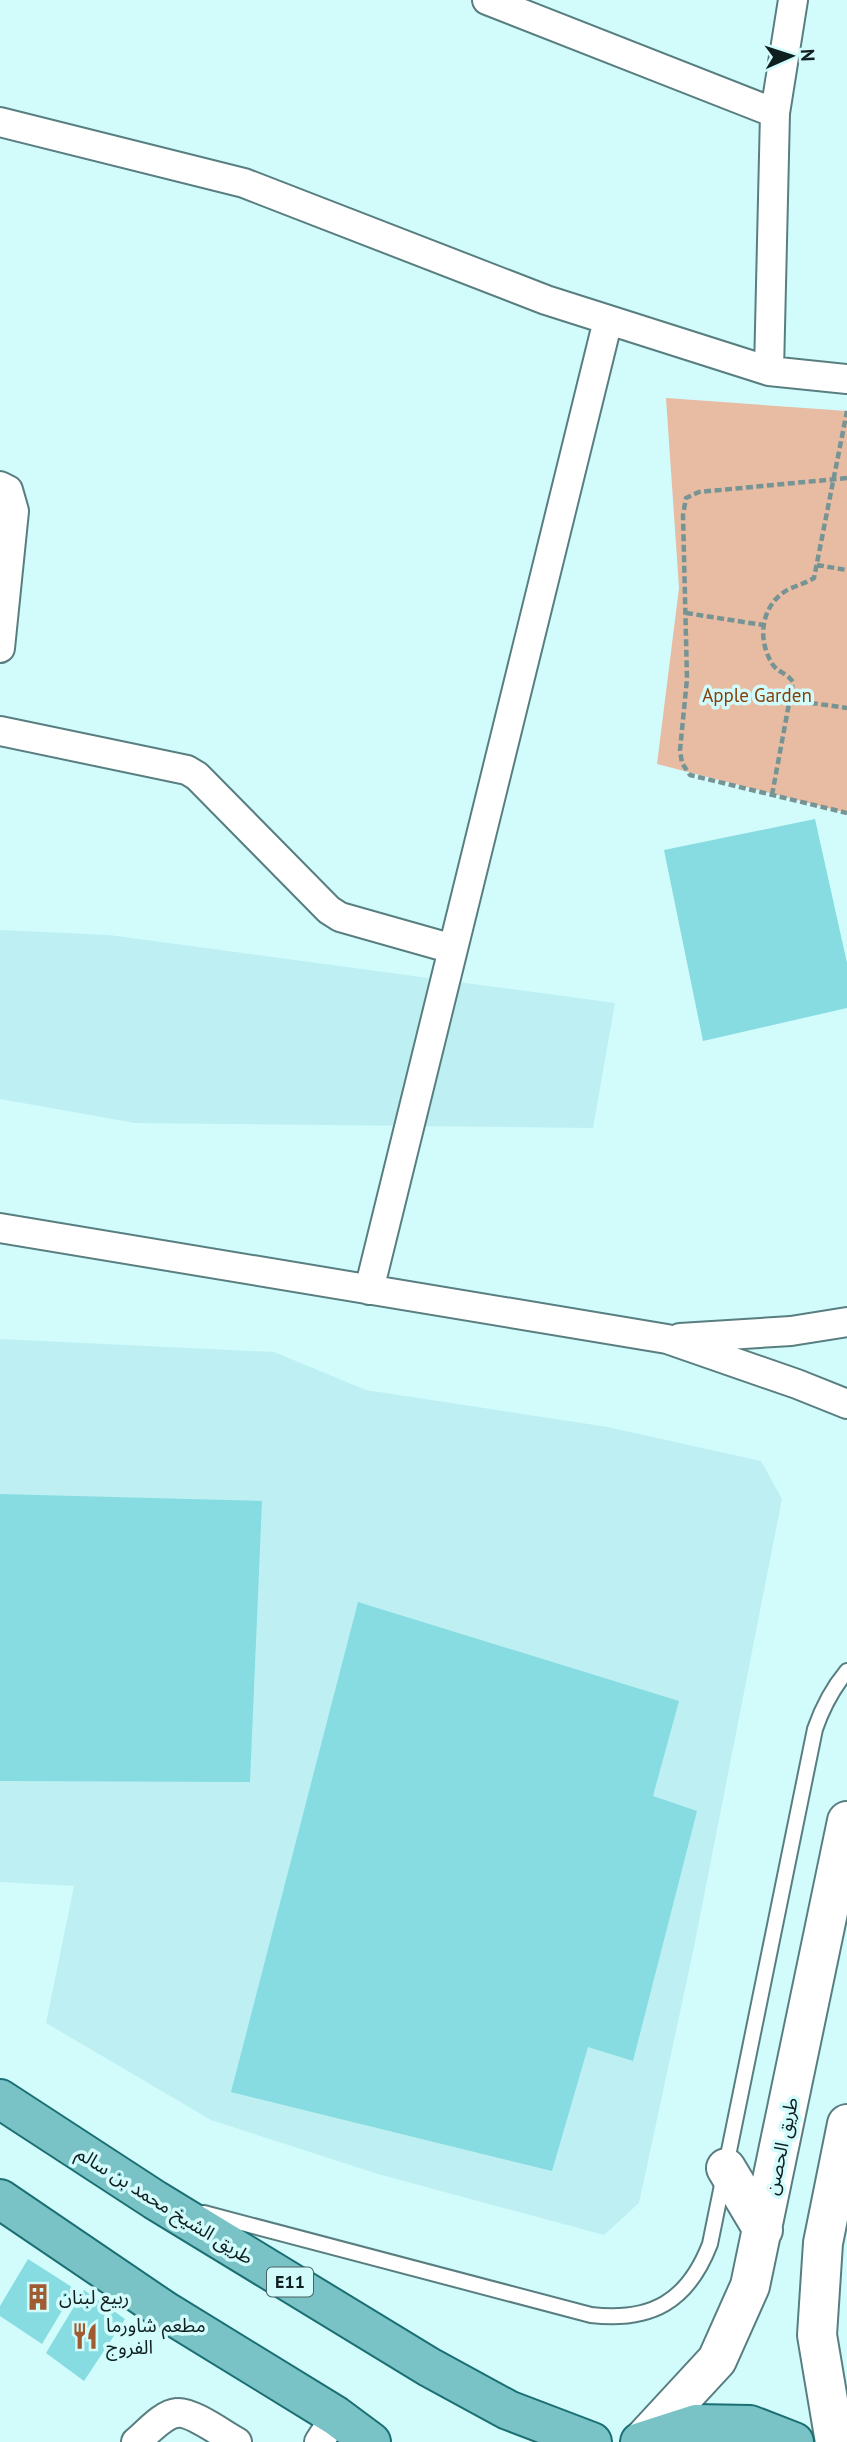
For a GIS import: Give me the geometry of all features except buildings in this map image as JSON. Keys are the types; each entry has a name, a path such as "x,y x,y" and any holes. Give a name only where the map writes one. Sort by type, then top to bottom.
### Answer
{"main road":[{"name":"طريق الشيخ محمد بن سالم","path":"0,2099 155,2200 429,2367 508,2410 592,2442"},
{"path":"0,2199 165,2311 327,2429 371,2442"},
{"path":"642,2441 696,2424 750,2425 793,2442"}],"street":[{"path":"487,0 775,113"},
{"path":"769,371 775,113 793,0"},
{"path":"0,122 244,183 546,300 769,371 847,379"},
{"path":"369,1290 608,320"},
{"path":"0,486 8,490 14,512 0,648"},
{"path":"0,731 187,770 197,776 329,910 340,917 453,949"},
{"path":"0,1228 667,1339 847,1404"},
{"path":"667,1339 791,1331 847,1322"},
{"name":"طريق الحصن","path":"642,2441 718,2360 750,2286 847,1821"},
{"path":"835,2442 817,2335 822,2243 847,2124"},
{"path":"726,2168 763,2230"},
{"path":"136,2442 167,2416 177,2413 187,2414 237,2442"}],"lane":[{"path":"155,2200 591,2315 616,2318 642,2314 665,2304 686,2289 701,2268 710,2244 816,1729 822,1708 847,1671"}],"path":[{"path":"772,795 793,682 788,675 775,668 768,655 763,625 767,609 789,590 814,578 847,410"},
{"path":"847,478 699,492 686,498 683,514 687,678 680,750 682,763 690,775 847,813"},
{"path":"817,565 847,570"},
{"path":"686,613 763,625"},
{"path":"790,700 847,708"}],"shaded area":[{"path":"0,930 109,935 615,1003 593,1128 135,1123 0,1099"},
{"path":"0,1339 274,1352 366,1390 608,1427 761,1461 782,1499 693,1952 639,2203 604,2235 378,2174 211,2120 46,2023 74,1886 0,1882"}],"green space":[{"name":"Apple Garden","path":"666,398 847,411 847,813 657,764 679,588"}],"place":[{"name":"ربيع لبنان","path":"38,2297"},
{"name":"مطعم شاورما الفروج","path":"85,2336"}]}
